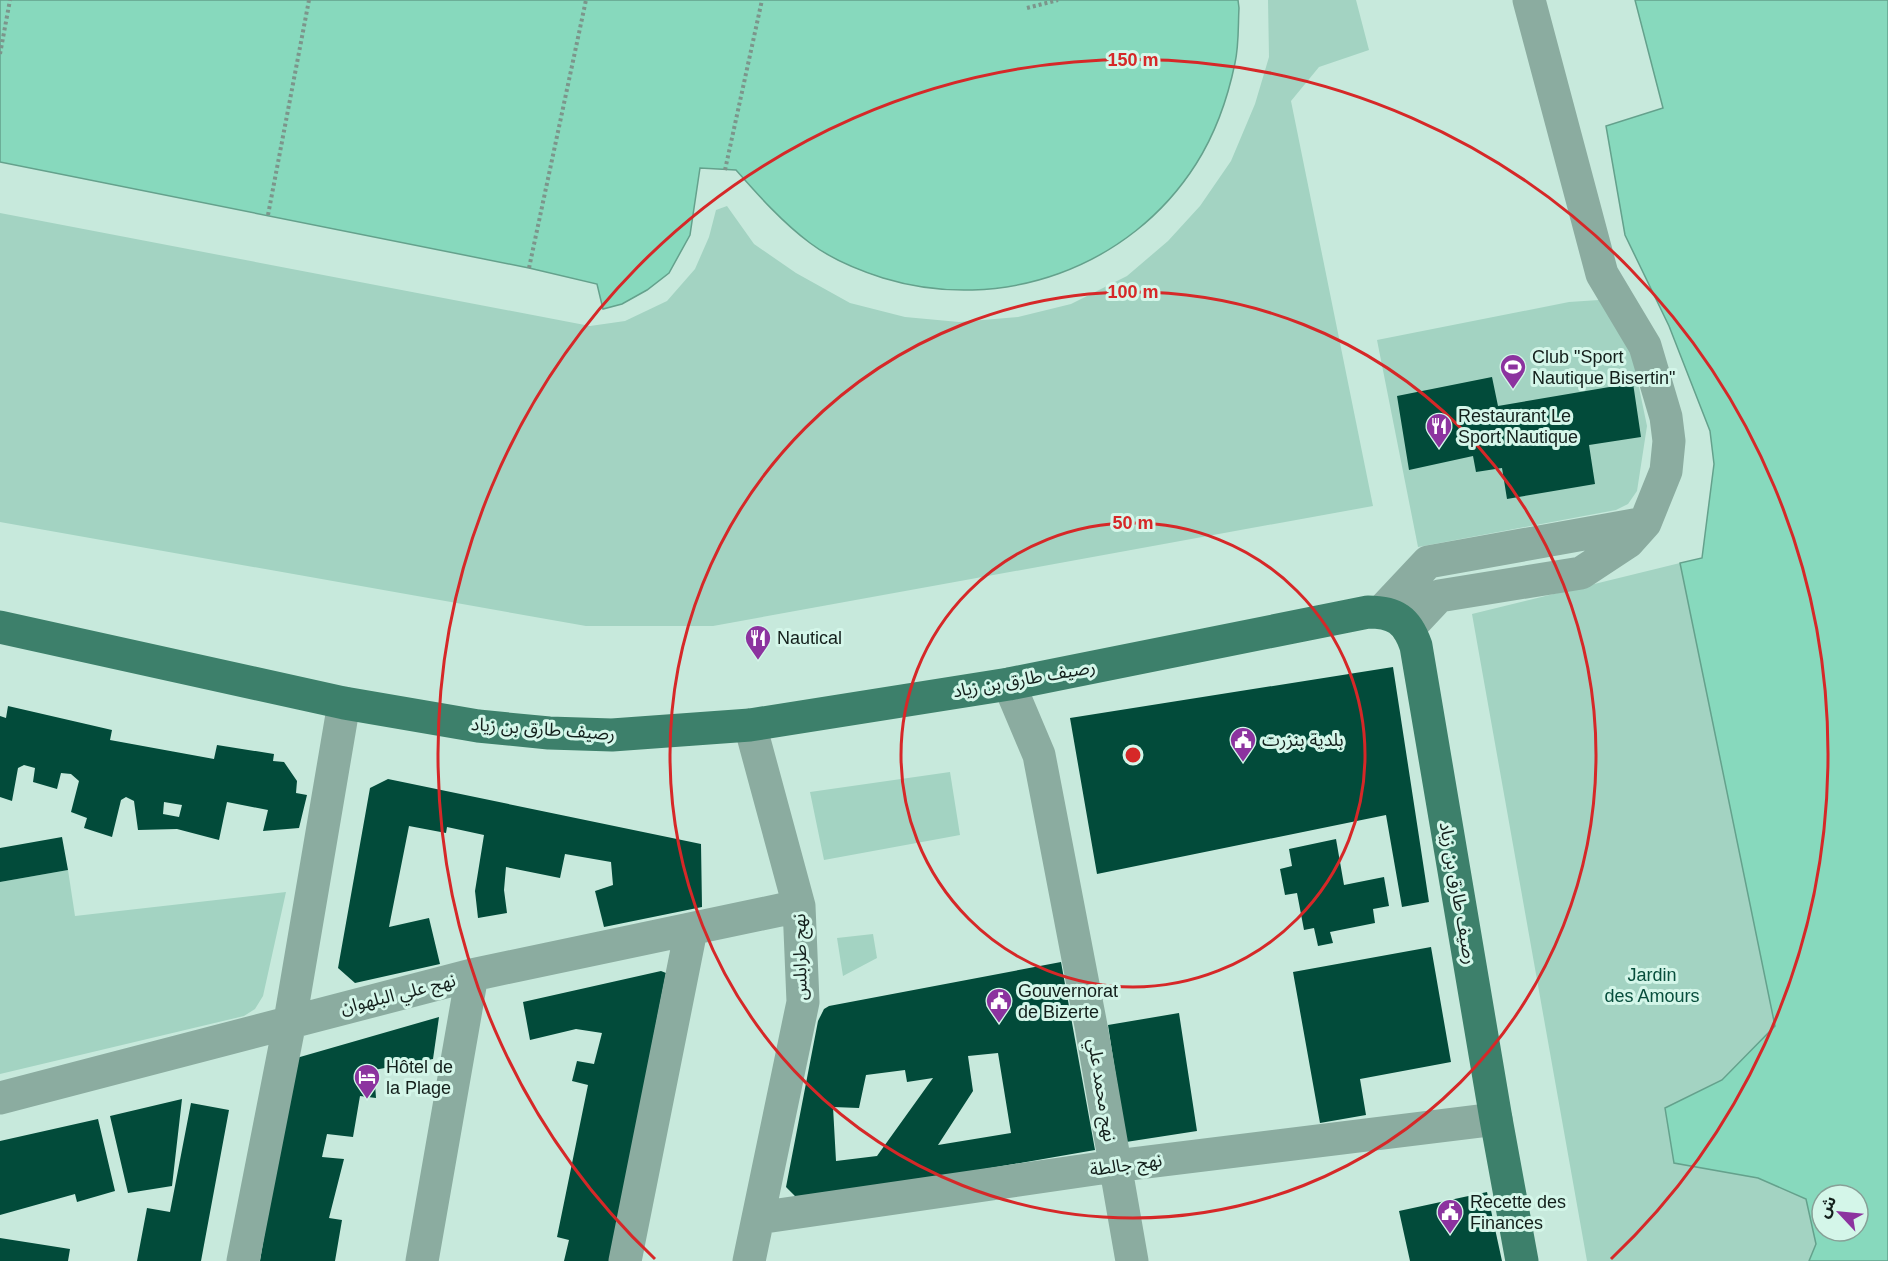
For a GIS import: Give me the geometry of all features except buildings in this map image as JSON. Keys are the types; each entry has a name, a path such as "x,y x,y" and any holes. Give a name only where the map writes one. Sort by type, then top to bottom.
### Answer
{"main road":[{"name":"رصيف طارق بن زياد","path":"0,627 344,703 478,726 549,733 612,735 750,725 1009,684 1368,612 1381,612"},
{"path":"1381,612 1393,615 1408,629"},
{"name":"رصيف طارق بن زياد","path":"1408,629 1416,646 1522,1261"}],"street":[{"path":"1408,629 1439,596 1581,573 1628,542 1644,523 1666,471 1669,441 1666,417 1645,346 1602,274 1529,0"},
{"path":"1381,612 1428,562 1644,523"},
{"name":"نهج محمد علي","path":"1009,684 1039,755 1091,1026 1132,1261"},
{"path":"243,1261 290,1021 344,703"},
{"name":"نهج طرابلس","path":"749,1261 803,1002 799,906 750,725"},
{"name":"نهج علي البلهوان","path":"0,1098 472,975 799,906"},
{"path":"626,1261 691,930"},
{"path":"422,1261 472,975"},
{"name":"نهج جالطة","path":"758,1218 1114,1166 1496,1119"}],"path":[{"path":"0,54 10,0"},
{"path":"268,215 309,0"},
{"path":"529,268 586,0"},
{"path":"725,170 762,0"},
{"path":"1027,8 1058,0"}],"green space":[{"path":"1268,0 1356,0 1369,50 1319,67 1291,101 1373,506 713,626 586,626 0,522 0,213 590,326 625,321 667,301 695,269 709,237 716,210 727,206 754,244 796,273 850,303 905,317 959,322 1018,317 1071,304 1127,276 1168,241 1200,206 1231,161 1255,104 1269,57"},
{"name":"Club \"Sport Nautique Bisertin\"","path":"1599,300 1632,354 1647,426 1637,491 1628,504 1616,510 1418,547 1377,340 1569,302"},
{"name":"Jardin des Amours","path":"1680,563 1775,1026 1722,1080 1665,1108 1674,1163 1758,1178 1807,1199 1810,1214 1810,1243 1816,1244 1809,1261 1587,1261 1472,614"},
{"path":"950,772 960,835 824,860 810,792"},
{"path":"68,870 75,916 286,892 263,996 255,1009 244,1016 0,1074 0,882"},
{"path":"873,934 877,958 843,976 837,938"}],"shaded area":[{"path":"0,0 1238,0 1239,8 1237,49 1225,102 1196,164 1168,200 1136,231 1099,255 1059,274 1016,285 972,290 928,288 883,278 845,264 810,243 780,218 736,170 700,168 690,235 669,273 647,290 622,304 603,309 597,284 529,268 0,162"},
{"path":"1635,0 1888,0 1888,1261 1809,1261 1816,1243 1870,1243 1870,1183 1810,1183 1810,1217 1806,1199 1758,1178 1674,1163 1665,1108 1722,1080 1775,1026 1680,563 1702,558 1714,464 1710,431 1669,326 1625,235 1606,126 1663,108"}],"place":[{"name":"Club \"Sport Nautique Bisertin\"","path":"1513,390"},
{"name":"Restaurant Le Sport Nautique","path":"1439,449"},
{"name":"Nautical","path":"758,661"},
{"name":"بلدية بنزرت","path":"1243,763"},
{"name":"Gouvernorat de Bizerte","path":"999,1024"},
{"name":"Hôtel de la Plage","path":"367,1100"},
{"name":"Recette des Finances","path":"1450,1235"}]}
